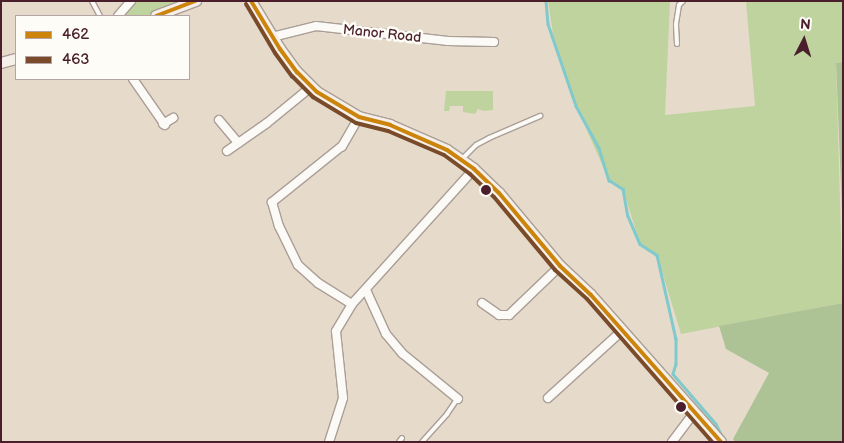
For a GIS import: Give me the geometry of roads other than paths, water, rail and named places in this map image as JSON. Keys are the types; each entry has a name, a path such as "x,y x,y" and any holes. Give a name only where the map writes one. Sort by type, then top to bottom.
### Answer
{"main road":[{"path":"159,15 196,1"},
{"path":"251,1 272,37 297,72 311,87 335,105 359,117 390,125 448,150 474,169 498,193 560,266 582,285 721,442"},
{"path":"1,63 15,59"}],"street":[{"path":"119,15 131,1"},
{"name":"Manor Road","path":"272,37 316,26 448,41 494,42"},
{"path":"134,80 164,125 173,118"},
{"path":"227,151 267,123 311,87"},
{"path":"352,304 318,283 298,265 279,226 272,202 342,146 359,117"},
{"path":"219,120 238,143"},
{"path":"329,442 344,398 336,331 352,304 474,169"},
{"path":"482,303 499,315 509,315 560,266"},
{"path":"366,290 386,334 403,354 458,399"},
{"path":"548,398 622,331"},
{"path":"672,442 694,413"}],"lane":[{"path":"92,1 99,15"},
{"path":"677,44 676,24 679,5 683,1"},
{"path":"462,159 476,145 540,116"},
{"path":"422,442 458,399"}],"waterway":[{"path":"546,1 548,24 576,106 599,148 609,180 623,189 628,216 640,244 657,255 676,339 676,364 673,374 716,424 723,438"}]}
